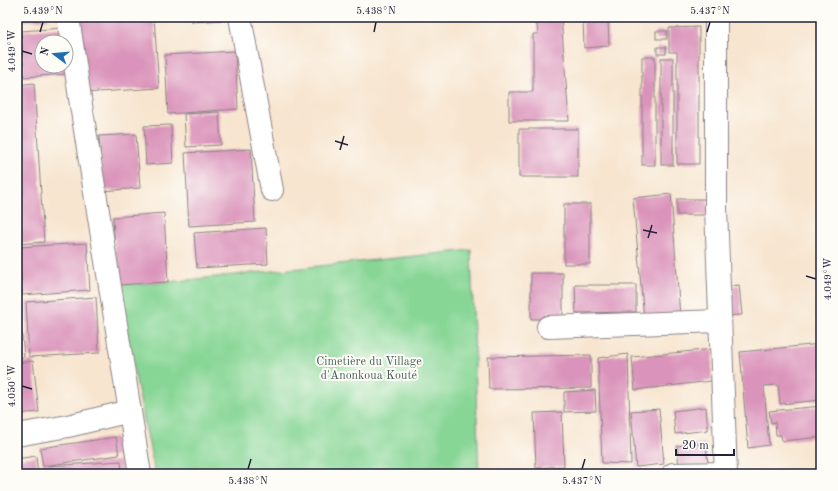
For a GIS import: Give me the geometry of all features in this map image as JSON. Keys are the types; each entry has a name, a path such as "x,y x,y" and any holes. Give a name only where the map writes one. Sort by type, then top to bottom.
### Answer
{"street":[{"path":"68,17 140,474"},
{"path":"240,17 272,190"},
{"path":"673,474 726,473 716,208 716,17"},
{"path":"548,327 720,321"},
{"path":"17,435 68,426 130,412"}],"green space":[{"name":"Cimetière du Village d'Anonkoua Kouté","path":"471,250 479,474 155,474 117,285 168,282"}],"building":[{"path":"17,17 48,17 49,19 17,21"},
{"path":"154,17 159,88 83,93 78,19"},
{"path":"192,17 223,17 223,20 192,22"},
{"path":"536,17 561,17 569,121 509,121 509,92 533,92 533,34 538,34"},
{"path":"583,17 608,17 609,46 584,48"},
{"path":"699,27 699,164 677,164 677,52 669,52 669,28"},
{"path":"63,28 63,34 34,34 34,74 66,74 24,77 21,31"},
{"path":"656,31 667,31 667,39 656,39"},
{"path":"657,47 666,47 666,54 657,54"},
{"path":"235,51 238,109 168,114 165,55"},
{"path":"642,57 655,57 655,165 642,165"},
{"path":"661,58 673,58 673,165 661,165"},
{"path":"34,83 44,242 17,244 17,85"},
{"path":"219,112 221,145 186,147 184,114"},
{"path":"171,125 173,163 146,165 144,126"},
{"path":"519,129 578,129 578,177 519,177"},
{"path":"136,134 140,188 103,191 99,136"},
{"path":"251,149 255,222 189,226 185,153"},
{"path":"671,194 680,317 644,319 633,198"},
{"path":"677,199 708,199 708,215 677,215"},
{"path":"564,204 590,204 590,264 564,264"},
{"path":"164,213 168,282 117,285 113,217"},
{"path":"266,228 268,264 197,268 194,233"},
{"path":"87,243 90,290 22,295 19,247"},
{"path":"531,273 563,273 563,319 531,319"},
{"path":"575,285 636,285 636,312 576,313"},
{"path":"739,285 742,315 724,316 722,287"},
{"path":"96,297 99,353 29,357 26,302"},
{"path":"17,333 22,333 24,357 17,358"},
{"path":"821,344 821,400 780,404 778,385 764,386 769,445 748,448 740,352"},
{"path":"713,349 711,381 635,390 632,357"},
{"path":"628,354 631,464 602,463 598,358"},
{"path":"591,355 591,388 489,389 488,357"},
{"path":"33,361 39,412 17,414 17,363"},
{"path":"595,390 596,411 564,412 564,392"},
{"path":"821,406 821,437 782,441 781,435 776,435 775,422 771,423 769,411"},
{"path":"706,407 708,430 675,434 673,411"},
{"path":"659,409 664,464 636,467 631,411"},
{"path":"562,412 564,466 536,468 534,413"},
{"path":"116,437 119,455 43,466 40,448"},
{"path":"706,443 708,465 679,468 677,446"},
{"path":"36,456 38,474 17,474 17,459"},
{"path":"121,461 122,474 49,474 49,466"}]}
